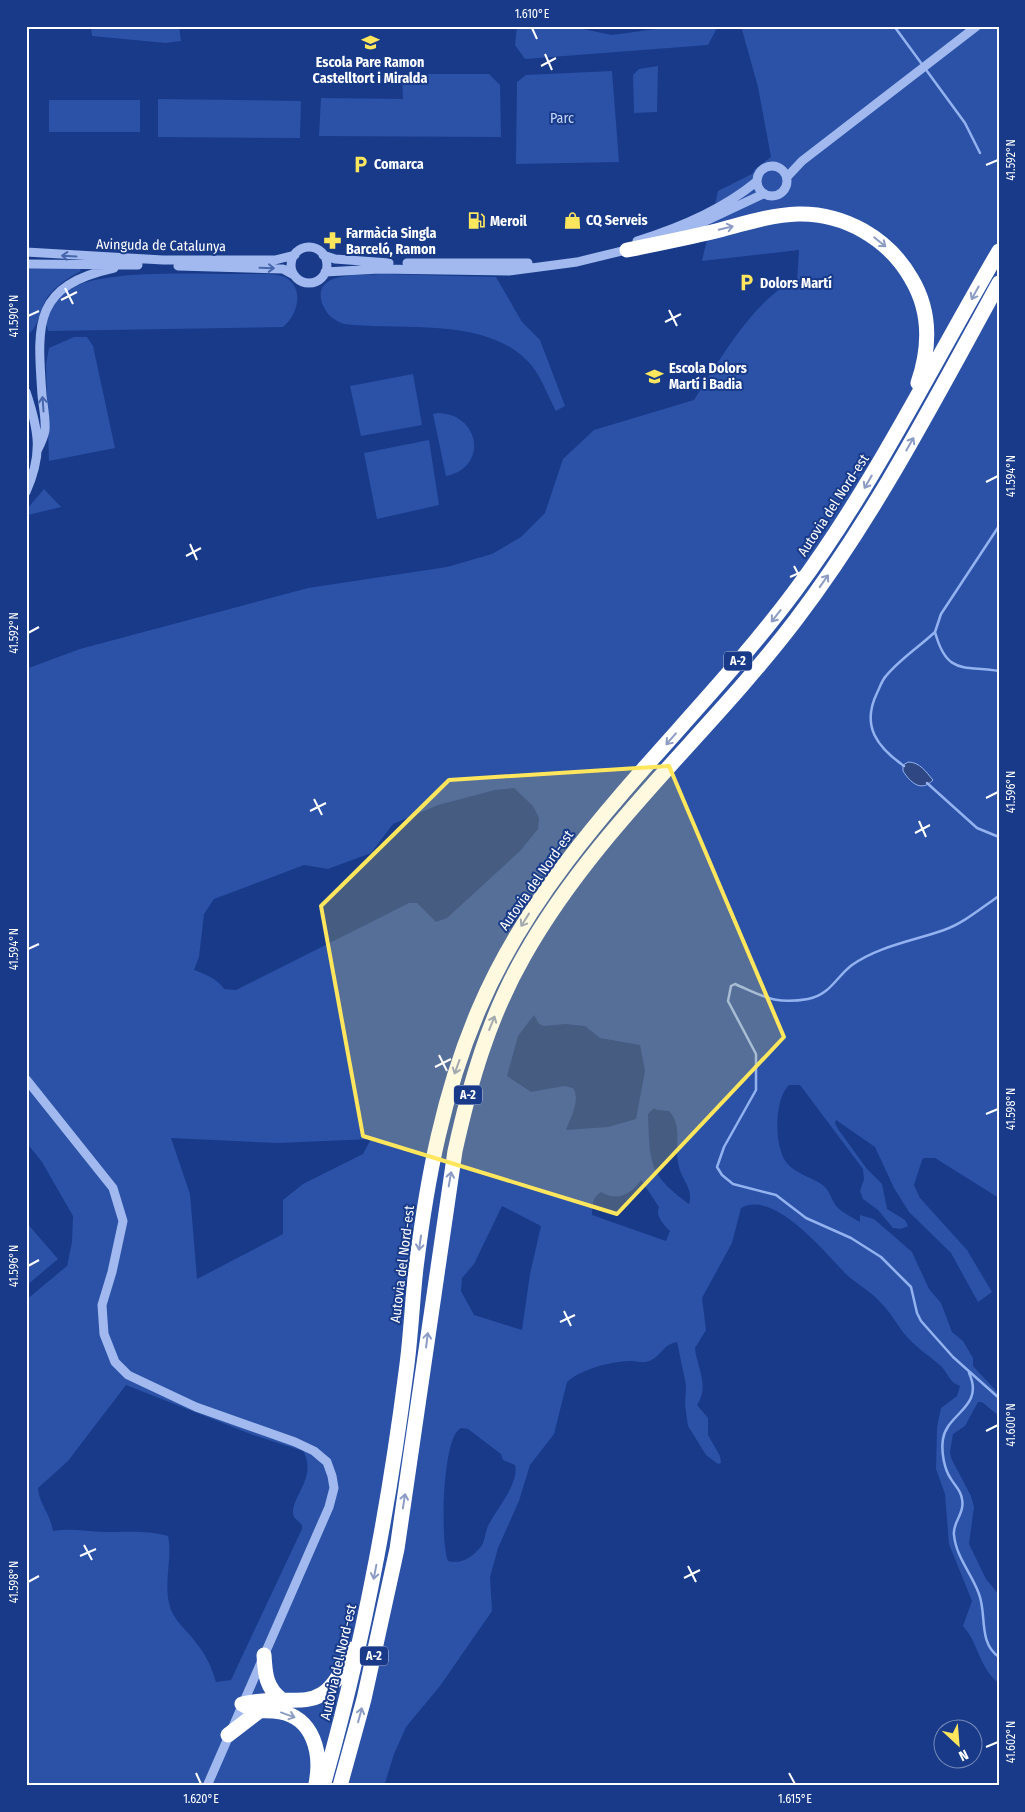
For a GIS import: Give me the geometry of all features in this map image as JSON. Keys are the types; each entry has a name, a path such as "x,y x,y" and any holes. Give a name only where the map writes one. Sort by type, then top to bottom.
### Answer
{"highway":[{"path":"627,250 767,218 798,214 833,217 871,234 891,251 904,266 916,286 927,329 924,366 892,440"},
{"name":"Autovia del Nord-est","path":"323,1786 353,1677 393,1467 407,1369 416,1270 438,1132 448,1092 479,1009 515,936 562,866 794,593 840,527 892,440 999,251"},
{"name":"A-2","path":"340,1786 374,1655 397,1549 455,1151 469,1090 493,1020 523,958 566,891 635,805 758,667 795,621 846,550 893,474 999,283"},
{"path":"242,1704 261,1700 308,1700 332,1687 342,1674 353,1648 363,1631"},
{"path":"264,1656 267,1683 274,1694 282,1700"},
{"path":"242,1704 258,1712 287,1714 303,1723 309,1731 318,1755 319,1770 315,1786"},
{"path":"228,1735 258,1712"},
{"path":"346,1786 347,1762"}],"street":[{"path":"784,173 868,112 977,26"},
{"path":"323,255 326,263 325,272 322,277 312,283 303,282 294,275 291,265 295,255 301,250 308,248 335,259 389,263 521,263 572,258 624,246 676,228 730,201 756,182 758,174 764,168 773,166 784,173 786,186 781,194 772,196 763,194 679,234 627,250 577,262 509,270 379,269 325,272"},
{"path":"756,182 763,194"},
{"name":"Avinguda de Catalunya","path":"26,252 163,260 275,260 295,255"},
{"name":"Avinguda de Catalunya","path":"26,264 131,264 283,269 294,275"},
{"path":"37,451 45,431 40,345 42,320 46,307 57,291 76,279 93,272 131,264"},
{"path":"26,392 37,426 37,451 34,475 26,492"},
{"path":"26,410 37,426"},
{"path":"26,1080 114,1188 122,1221 112,1272 102,1305 104,1334 115,1362 128,1375 196,1407 295,1442 314,1451 327,1462 334,1488 329,1507 207,1786"}],"highlighted area":[{"path":"669,766 784,1037 617,1214 363,1136 321,906 449,780"}],"green space":[{"path":"91,26 179,26 181,41 166,43 92,36"},
{"path":"517,26 568,26 612,35 678,26 718,26 708,45 525,59 515,45"},
{"path":"741,26 999,26 999,1198 935,1158 924,1158 922,1160 914,1185 920,1198 967,1250 992,1292 978,1302 951,1253 909,1212 894,1188 875,1147 836,1120 835,1123 838,1129 867,1169 882,1184 887,1209 905,1220 908,1226 901,1229 893,1228 878,1210 863,1199 860,1191 864,1179 863,1169 800,1085 789,1085 784,1092 778,1111 777,1123 782,1155 790,1166 825,1187 835,1205 842,1211 860,1222 860,1215 874,1219 912,1252 929,1289 941,1303 952,1332 963,1341 973,1358 973,1366 999,1394 999,1416 982,1402 978,1402 965,1426 953,1434 950,1452 951,1458 971,1496 974,1507 969,1544 986,1579 999,1595 999,1683 987,1671 963,1626 972,1601 949,1544 945,1494 936,1469 937,1427 941,1408 957,1396 960,1386 954,1383 942,1367 907,1337 878,1300 847,1275 799,1226 784,1215 769,1208 754,1205 741,1208 732,1243 702,1298 706,1330 695,1348 703,1384 701,1398 697,1405 708,1418 708,1435 720,1456 721,1463 718,1464 706,1455 688,1426 685,1405 686,1385 677,1342 668,1345 649,1361 625,1361 598,1366 581,1373 567,1382 554,1434 530,1465 519,1501 498,1548 490,1577 492,1611 440,1686 406,1727 394,1754 384,1786 26,1786 26,1300 67,1266 72,1242 73,1216 42,1162 26,1142 26,669 80,649 308,588 447,567 492,554 521,537 545,513 563,459 594,430 694,400 726,350 753,315 782,288 797,280 799,250 702,261 718,191 752,174 755,169 771,157 758,87","holes":["514,788 533,806 539,818 538,829 520,851 447,918 436,922 417,903 409,903 236,990 224,989 215,980 194,970 199,957 204,914 214,899 304,865 328,869 371,853 393,824 438,805 495,790","534,1015 539,1024 544,1026 565,1024 585,1026 600,1038 640,1045 645,1071 636,1119 608,1127 566,1130 576,1098 573,1088 564,1086 531,1092 507,1076 518,1036","654,1108 669,1111 676,1124 677,1160 680,1172 689,1190 689,1204 676,1194 659,1175 654,1166 649,1145 648,1114","171,1138 278,1143 371,1139 363,1154 303,1184 283,1200 283,1234 197,1279 190,1194","641,1180 659,1207 659,1217 670,1231 666,1241 592,1215 593,1202 601,1192 607,1195 618,1196 624,1195","502,1206 541,1226 530,1274 522,1330 474,1315 461,1291 462,1278 474,1264","126,1385 253,1435 303,1451 307,1461 307,1470 293,1510 294,1517 302,1525 302,1529 231,1680 216,1682 211,1667 203,1653 176,1620 171,1610 167,1591 168,1536 136,1532 53,1531 50,1519 40,1499 38,1488 68,1461","461,1428 468,1429 501,1454 503,1460 515,1465 516,1472 511,1487 487,1527 481,1546 476,1553 457,1562 448,1561 445,1550 444,1490 450,1449 455,1435"]},
{"path":"658,66 657,112 634,113 633,75 639,69"},
{"name":"Parc","path":"612,71 619,162 516,164 517,82 526,75"},
{"path":"402,74 489,74 500,85 501,137 319,136 321,98 403,99"},
{"path":"158,99 301,101 300,138 158,137"},
{"path":"49,100 140,100 140,132 49,132"},
{"path":"79,268 81,271 61,283 48,296 30,333 26,325 26,269"},
{"path":"180,273 268,274 285,277 291,282 297,294 295,309 283,327 48,331 47,324 50,312 62,294 77,285 98,279"},
{"path":"352,275 496,277 522,322 540,340 565,406 556,411 535,370 518,353 497,341 473,333 447,329 344,324 336,321 322,303 321,292 324,285 331,280"},
{"path":"74,337 87,337 93,346 115,448 49,461 46,364 49,348"},
{"path":"413,374 422,425 361,436 350,386"},
{"path":"438,413 452,416 463,422 471,431 474,442 473,453 469,463 459,471 446,476 433,414"},
{"path":"429,440 439,505 377,519 364,453"},
{"path":"44,489 61,507 28,515 27,509"},
{"path":"26,1222 58,1259 26,1286"}],"shaded area":[{"path":"908,762 919,766 933,780 924,786 912,782 903,771 903,765"}],"waterway":[{"path":"894,26 965,123 980,153"},
{"path":"999,526 941,614 935,632 945,656 951,662 967,668 999,671"},
{"path":"904,766 886,751 874,735 871,726 872,705 882,682 897,664 935,632"},
{"path":"927,783 977,828 999,837"},
{"path":"999,896 951,927 885,948 862,958 846,970 827,990 816,997 797,1001 778,1000 762,996 735,984 731,986 728,1001 756,1054 756,1090 724,1147 717,1167 722,1175 733,1184 776,1195 806,1218 851,1238 881,1257 911,1287 917,1313 921,1321 953,1357 999,1398"},
{"path":"969,1373 973,1385 972,1394 964,1409 946,1430 942,1444 943,1454 947,1470 962,1499 962,1509 954,1531 955,1543 979,1594 988,1644 999,1657"}],"place":[{"name":"Escola Pare Ramon Castelltort i Miralda","path":"370,42"},
{"name":"Comarca","path":"360,164"},
{"name":"CQ Serveis","path":"572,220"},
{"name":"Meroil","path":"476,221"},
{"name":"Farmàcia Singla Barceló, Ramon","path":"332,241"},
{"name":"Dolors Martí","path":"746,283"},
{"name":"Escola Dolors Martí i Badia","path":"655,376"}]}
